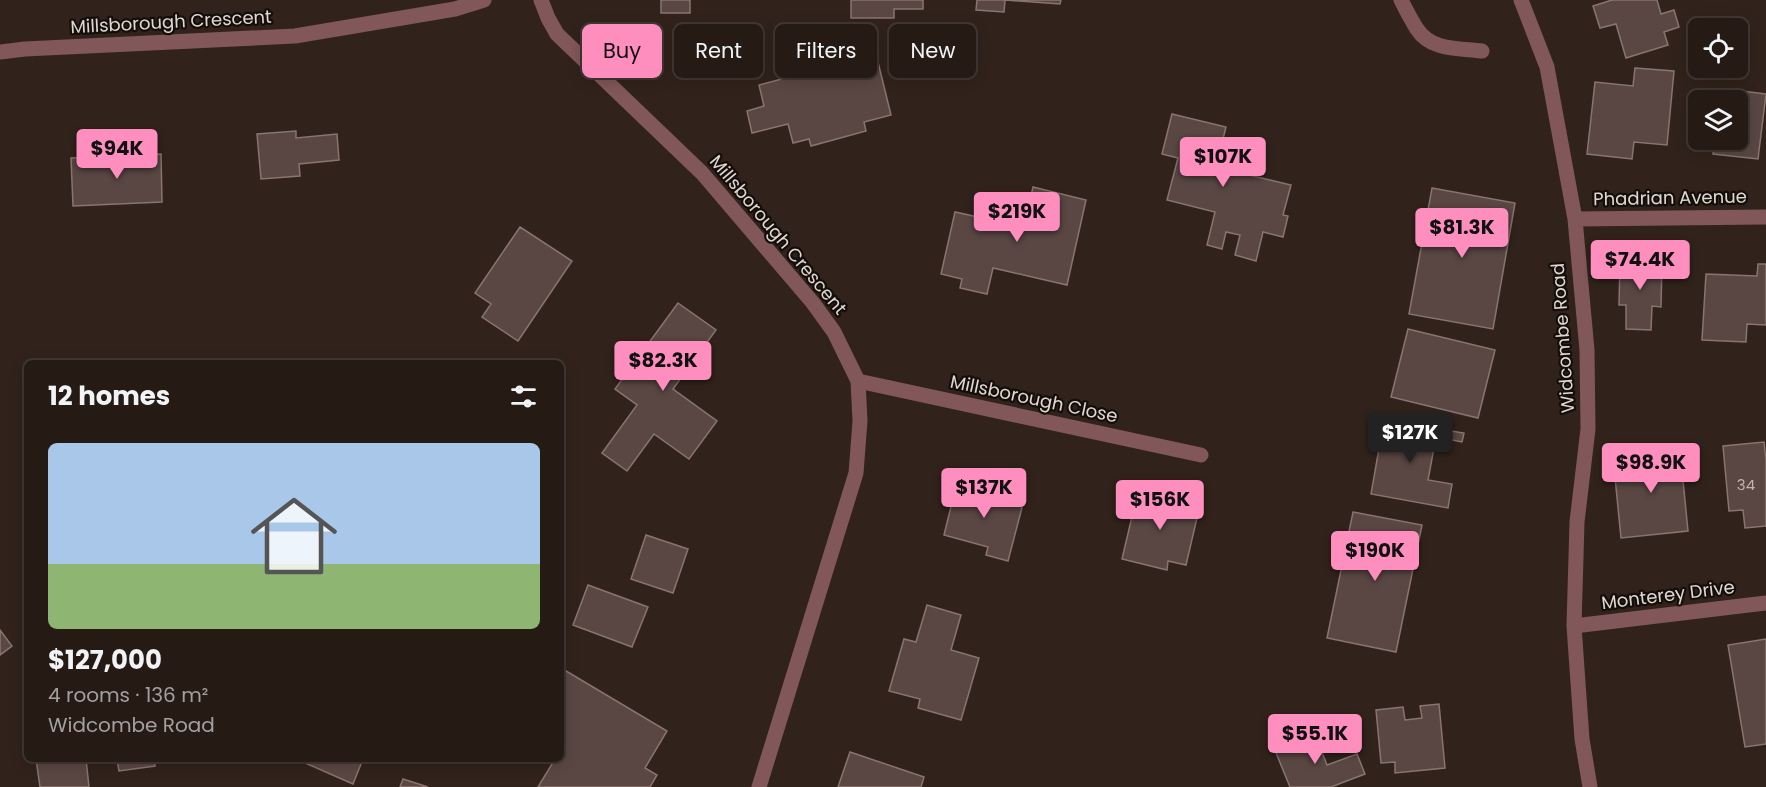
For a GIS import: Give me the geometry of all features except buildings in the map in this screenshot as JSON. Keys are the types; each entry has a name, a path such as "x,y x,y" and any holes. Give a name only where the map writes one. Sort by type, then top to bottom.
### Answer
{"street":[{"name":"Millsborough Crescent","path":"0,52 34,48 295,36 455,9 484,0"},
{"name":"Millsborough Crescent","path":"541,0 557,34 702,173 813,303 834,332 858,381 860,421 856,473 759,787"},
{"path":"1401,0 1418,31 1427,40 1441,47 1482,51"},
{"name":"Widcombe Road","path":"1521,0 1547,67 1575,219 1587,350 1588,429 1576,522 1574,626 1582,739 1590,787"},
{"name":"Phadrian Avenue","path":"1575,219 1766,217"},
{"name":"Millsborough Close","path":"858,381 1201,455"},
{"name":"Monterey Drive","path":"1574,626 1766,603"}]}
